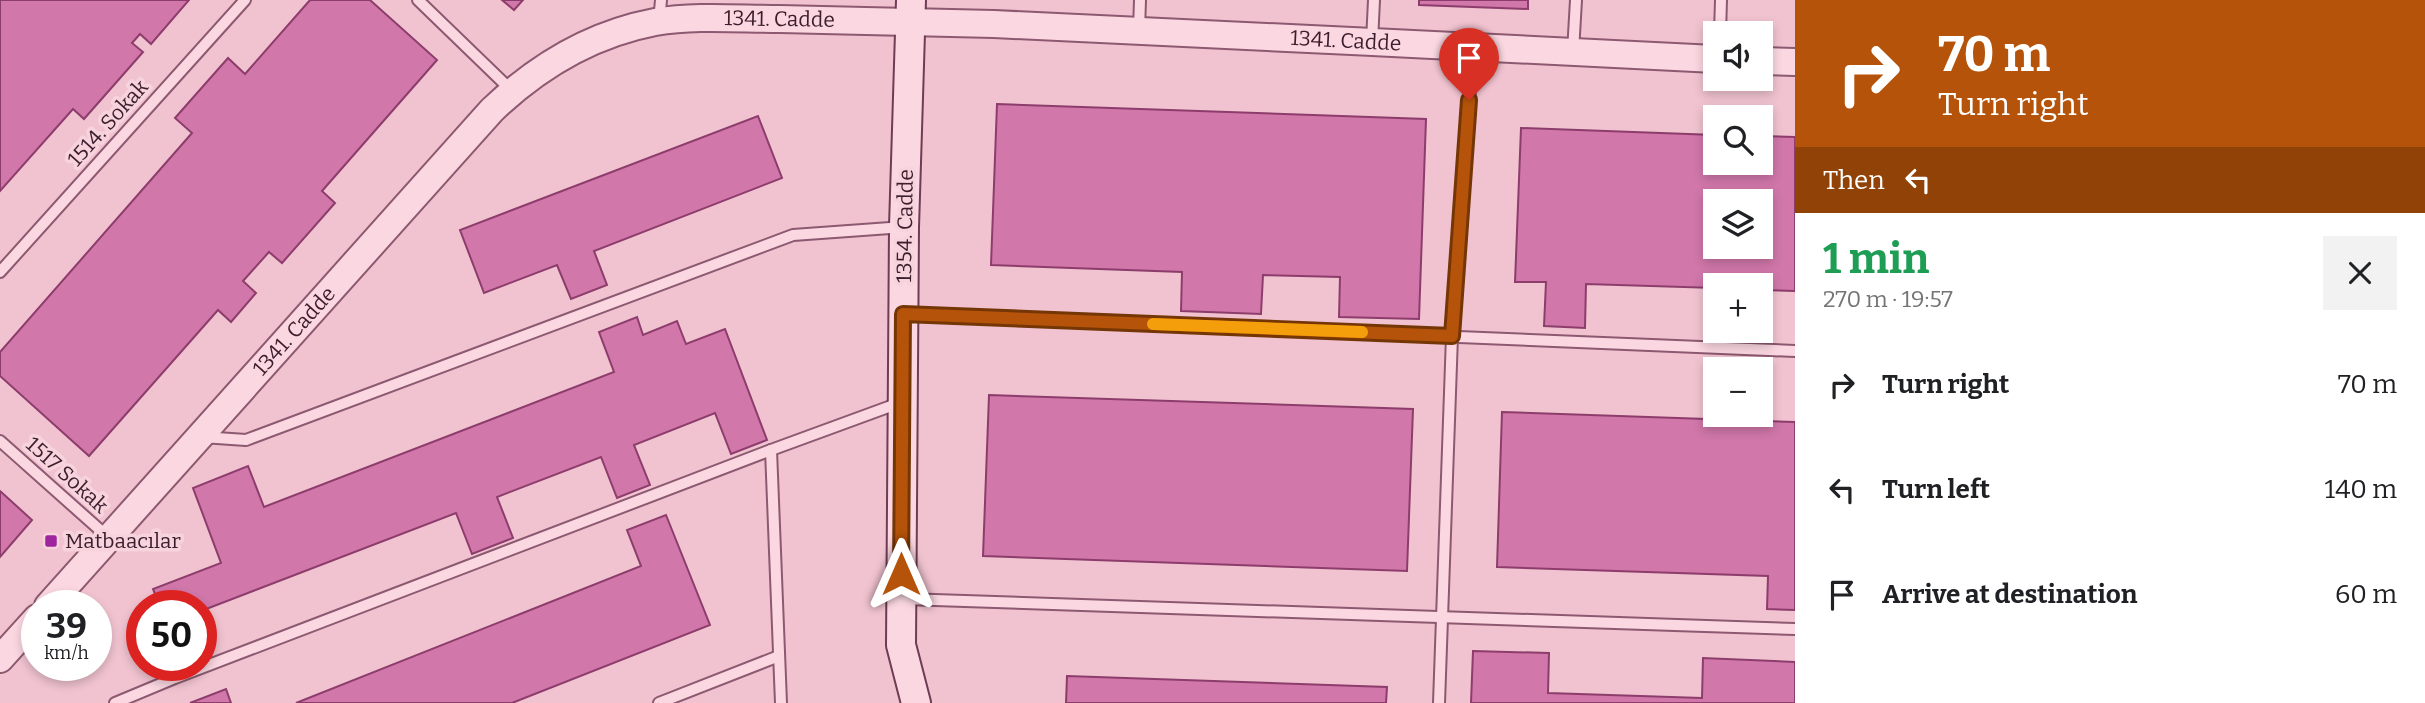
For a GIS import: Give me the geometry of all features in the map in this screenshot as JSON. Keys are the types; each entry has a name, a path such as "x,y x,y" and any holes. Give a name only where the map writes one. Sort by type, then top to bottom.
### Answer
{"main road":[{"name":"1354. Cadde","path":"911,11 904,227 901,645 916,703"}],"street":[{"name":"1341. Cadde","path":"62,590 429,178 512,91 544,67 577,48 627,29 660,11 695,18 911,11 1139,30 1703,58"},
{"path":"1773,61 1795,62"},
{"path":"0,659 21,636"}],"lane":[{"name":"1514. Sokak","path":"0,272 246,0"},
{"path":"418,0 512,91"},
{"path":"1139,30 1140,0"},
{"path":"1372,42 1374,0"},
{"path":"1573,52 1576,0"},
{"path":"1720,21 1721,0"},
{"path":"1439,703 1452,336 1473,48"},
{"path":"199,437 246,440 793,234 904,227"},
{"path":"903,314 1795,351"},
{"path":"115,703 902,402"},
{"name":"1517 Sokak","path":"0,441 109,538"},
{"path":"771,450 781,703"},
{"path":"901,598 1795,629"},
{"path":"659,703 779,656"}],"building":[{"path":"0,0 189,0 151,44 140,34 132,43 143,52 84,119 73,109 0,191"},
{"path":"310,0 370,0 437,60 322,191 335,203 282,263 269,252 243,281 256,293 231,322 218,310 89,456 0,376 0,352 192,133 175,118 228,58 245,74"},
{"path":"502,0 523,0 514,10"},
{"path":"1419,0 1528,0 1528,9 1419,5"},
{"path":"997,104 1426,119 1419,319 1339,317 1340,277 1263,275 1261,314 1181,311 1182,272 991,265"},
{"path":"758,116 782,178 594,251 607,285 571,299 557,265 484,293 460,230"},
{"path":"1521,128 1703,135 1703,175 1773,175 1773,136 1795,137 1795,291 1773,290 1773,273 1703,273 1703,288 1586,284 1585,328 1544,326 1546,282 1515,282"},
{"path":"637,317 643,335 677,321 686,344 725,329 767,440 731,454 715,413 634,445 650,485 617,498 601,457 497,497 513,538 472,554 456,513 217,605 217,590 153,590 221,563 193,488 248,466 264,507 614,372 599,332"},
{"path":"989,395 1413,409 1407,571 983,556"},
{"path":"1502,412 1703,419 1703,427 1773,427 1773,421 1795,422 1795,610 1767,609 1768,576 1497,567"},
{"path":"0,491 32,520 0,557"},
{"path":"666,515 710,625 512,703 296,703 641,566 627,530"},
{"path":"1473,651 1549,653 1548,693 1702,698 1703,658 1795,662 1795,703 1471,703"},
{"path":"1067,676 1387,687 1386,703 1066,703"},
{"path":"226,689 231,703 190,703"}],"slow traffic":[{"path":"1153,324 1362,332"}],"place":[{"name":"Matbaacılar","path":"51,541"}],"route":[{"path":"901,574 903,314 1452,336 1469,100"}]}
